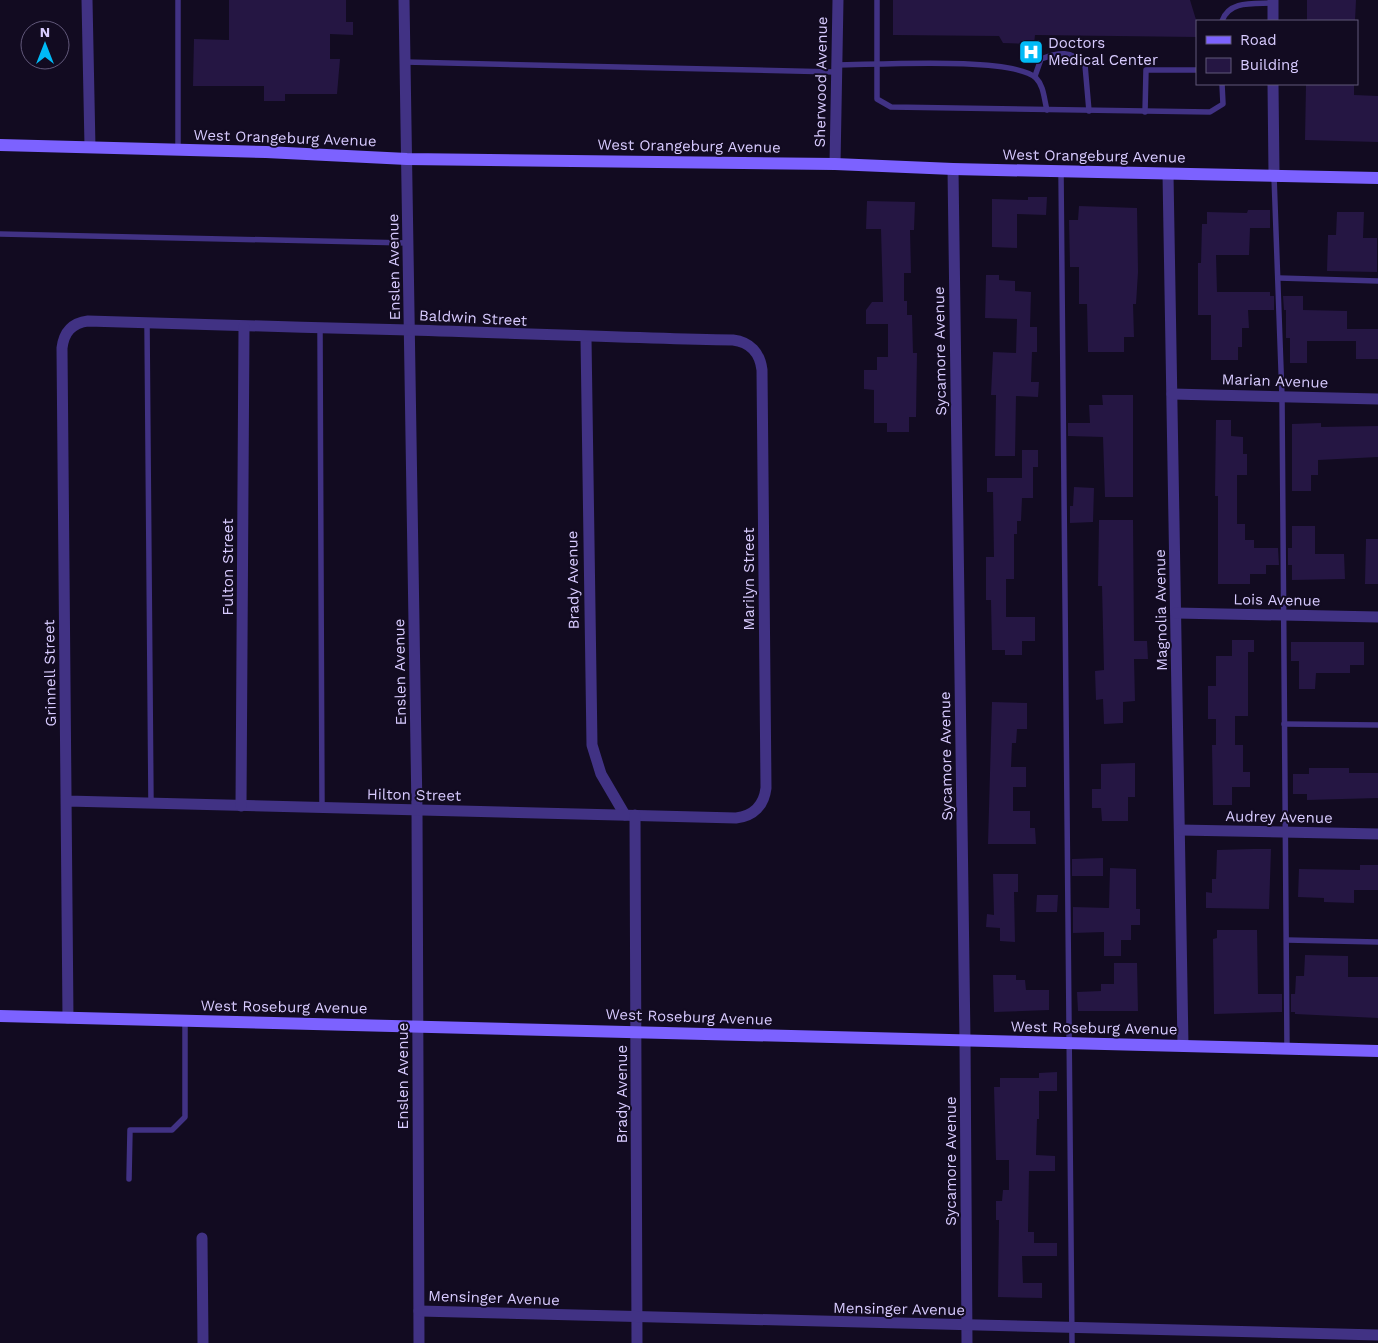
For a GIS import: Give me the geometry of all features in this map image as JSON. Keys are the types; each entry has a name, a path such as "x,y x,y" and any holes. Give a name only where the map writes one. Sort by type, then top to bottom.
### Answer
{"street":[{"path":"87,0 90,147"},
{"name":"Enslen Avenue","path":"404,0 417,811 419,1343"},
{"name":"Sherwood Avenue","path":"835,164 838,0"},
{"path":"1273,1 1273,20"},
{"path":"1274,85 1274,174"},
{"name":"West Orangeburg Avenue","path":"0,145 407,159 835,164 1061,172 1274,174 1378,178"},
{"name":"Sycamore Avenue","path":"953,169 965,1041 967,1343"},
{"name":"Magnolia Avenue","path":"1168,174 1184,1046"},
{"name":"Baldwin Street","path":"69,329 81,322 88,322 244,328 410,330 586,338 733,340 747,344 754,349"},
{"name":"Fulton Street","path":"241,806 244,328"},
{"name":"Grinnell Street","path":"68,1018 62,348 69,329"},
{"name":"Brady Avenue","path":"586,338 592,745 601,774 630,815 637,1032 637,1343"},
{"name":"Marilyn Street","path":"754,349 761,361 762,370 766,788 765,798 757,809"},
{"name":"Marian Avenue","path":"1172,394 1378,399"},
{"name":"Lois Avenue","path":"1176,613 1378,617"},
{"name":"Hilton Street","path":"67,801 736,818 751,814 757,809"},
{"name":"Audrey Avenue","path":"1180,830 1378,834"},
{"name":"West Roseburg Avenue","path":"0,1016 1378,1051"},
{"path":"202,1238 202,1343"},
{"name":"Mensinger Avenue","path":"419,1311 1378,1335"},
{"path":"1180,1330 1180,1343"}],"lane":[{"path":"178,0 178,150"},
{"path":"877,0 877,99 891,108 1210,112 1223,104 1222,85"},
{"path":"1222,20 1224,16 1237,4 1273,1"},
{"path":"1035,76 1041,59 1058,52 1077,56 1085,65 1088,111"},
{"path":"405,62 837,69 877,65 979,63 1035,76 1042,87 1046,110"},
{"path":"1145,112 1146,70 1196,70"},
{"path":"1061,172 1072,1343"},
{"path":"1274,174 1282,397 1287,1049"},
{"path":"0,234 408,243"},
{"path":"1279,278 1378,281"},
{"path":"147,324 152,803"},
{"path":"320,329 322,808"},
{"path":"1284,724 1378,725"},
{"path":"1287,940 1378,942"},
{"path":"129,1179 130,1130 172,1130 185,1117 185,1021"}],"building":[{"path":"229,0 346,0 346,22 353,22 353,35 330,34 330,59 340,59 337,94 285,94 285,101 264,101 264,86 193,86 194,39 229,40"},
{"path":"893,0 1190,0 1196,20 1196,37 1035,35 1034,44 1003,43 999,36 893,35"},
{"path":"1307,0 1356,0 1355,20 1307,20"},
{"path":"1306,85 1354,85 1354,95 1378,96 1378,142 1305,140"},
{"path":"1028,197 1047,197 1046,215 1017,214 1017,248 992,247 992,199 1028,200"},
{"path":"867,201 915,202 914,230 910,230 911,273 904,273 904,301 907,301 907,315 912,315 913,353 917,353 916,417 909,417 909,432 887,432 887,423 874,423 874,390 864,389 864,370 877,370 877,357 888,357 888,324 866,324 866,310 872,302 883,302 881,229 866,229"},
{"path":"1079,206 1137,208 1138,272 1136,304 1133,304 1134,337 1124,337 1124,352 1088,352 1087,304 1079,304 1079,267 1070,267 1069,220 1078,220"},
{"path":"1248,210 1270,210 1270,228 1250,228 1249,255 1216,255 1217,292 1270,292 1270,296 1274,296 1274,310 1248,310 1249,328 1242,328 1242,347 1238,347 1238,360 1211,360 1211,315 1198,315 1198,263 1201,263 1202,224 1207,224 1207,212 1247,213"},
{"path":"1337,212 1364,212 1363,238 1377,238 1377,272 1327,271 1328,235 1336,235"},
{"path":"986,275 999,275 999,280 1015,281 1015,291 1031,292 1030,327 1037,327 1037,352 1032,352 1031,382 1039,382 1038,397 1016,396 1015,456 995,456 996,395 991,395 993,352 1016,353 1017,319 985,318"},
{"path":"1283,296 1303,296 1303,310 1347,311 1347,329 1378,329 1378,359 1356,359 1356,341 1307,341 1307,363 1290,363 1290,338 1286,338 1286,310 1284,310"},
{"path":"1102,395 1133,395 1133,497 1105,497 1103,437 1068,436 1068,423 1090,423 1089,405 1103,405"},
{"path":"1216,420 1231,420 1231,436 1243,437 1243,454 1247,454 1247,475 1237,475 1237,524 1245,524 1245,540 1254,540 1254,548 1278,548 1279,565 1266,565 1266,574 1250,574 1250,584 1218,584 1218,496 1215,496"},
{"path":"1321,423 1321,427 1378,426 1378,457 1318,460 1318,475 1311,475 1311,491 1292,491 1292,424"},
{"path":"1022,450 1038,450 1038,467 1033,467 1033,498 1022,498 1021,521 1017,521 1017,534 1014,534 1014,579 1006,579 1006,617 1035,617 1035,641 1022,641 1022,655 1005,655 1005,650 992,650 991,600 986,600 986,557 994,557 993,492 987,492 987,478 1022,478"},
{"path":"1074,487 1094,488 1093,522 1070,523 1070,506 1073,506"},
{"path":"1099,520 1133,520 1134,641 1147,641 1148,659 1134,659 1135,701 1123,702 1123,723 1104,724 1103,699 1096,700 1095,671 1104,670 1102,586 1098,586"},
{"path":"1292,526 1315,526 1315,554 1344,554 1345,579 1292,580 1292,565 1288,565 1288,548 1292,548"},
{"path":"1366,539 1378,539 1378,584 1365,584"},
{"path":"1232,640 1254,640 1254,652 1248,652 1248,716 1235,716 1235,745 1243,745 1243,772 1250,772 1250,787 1232,787 1232,805 1213,805 1212,745 1216,745 1216,719 1208,719 1208,686 1216,686 1216,656 1232,656"},
{"path":"1291,642 1364,642 1364,665 1350,665 1350,673 1316,673 1315,689 1299,689 1299,661 1291,661"},
{"path":"992,702 1027,703 1027,729 1017,729 1016,743 1012,743 1011,767 1026,767 1026,787 1013,787 1013,811 1030,811 1030,828 1035,828 1036,844 988,844"},
{"path":"1135,763 1135,797 1128,797 1128,821 1102,821 1101,808 1092,808 1092,789 1101,789 1101,764"},
{"path":"1309,768 1349,768 1349,773 1378,773 1378,798 1307,800 1307,794 1293,794 1293,774 1309,774"},
{"path":"1271,849 1269,909 1206,908 1206,892 1212,893 1212,879 1216,879 1217,850"},
{"path":"1103,858 1103,876 1072,876 1072,859"},
{"path":"1360,865 1378,865 1378,890 1354,890 1354,903 1324,902 1324,898 1298,897 1299,869 1360,870"},
{"path":"1110,868 1136,869 1136,909 1140,909 1140,925 1131,925 1131,940 1121,940 1121,956 1104,956 1104,932 1073,933 1073,907 1109,908"},
{"path":"993,874 1018,874 1018,892 1014,892 1015,942 1000,941 1000,928 986,927 987,914 994,915"},
{"path":"1037,895 1058,895 1057,912 1036,912"},
{"path":"1217,930 1257,930 1258,994 1282,994 1282,1012 1214,1014 1213,939 1217,938"},
{"path":"1305,955 1348,956 1348,977 1378,977 1378,1018 1295,1014 1295,1012 1291,1012 1291,994 1295,994 1296,976 1304,976"},
{"path":"1114,963 1137,963 1138,1011 1078,1011 1077,992 1101,991 1101,984 1114,984"},
{"path":"993,975 1016,975 1016,980 1025,980 1026,990 1049,990 1049,1010 994,1012"},
{"path":"1057,1072 1057,1091 1039,1091 1036,1155 1055,1156 1055,1171 1029,1171 1028,1232 1034,1232 1034,1243 1057,1243 1057,1256 1022,1256 1023,1283 1042,1283 1042,1298 998,1297 999,1220 996,1220 996,1201 1002,1201 1003,1190 1009,1190 1009,1160 996,1160 994,1087 1000,1087 1000,1078 1039,1078 1039,1073"}],"place":[{"name":"Doctors Medical Center","path":"1031,52"}]}
